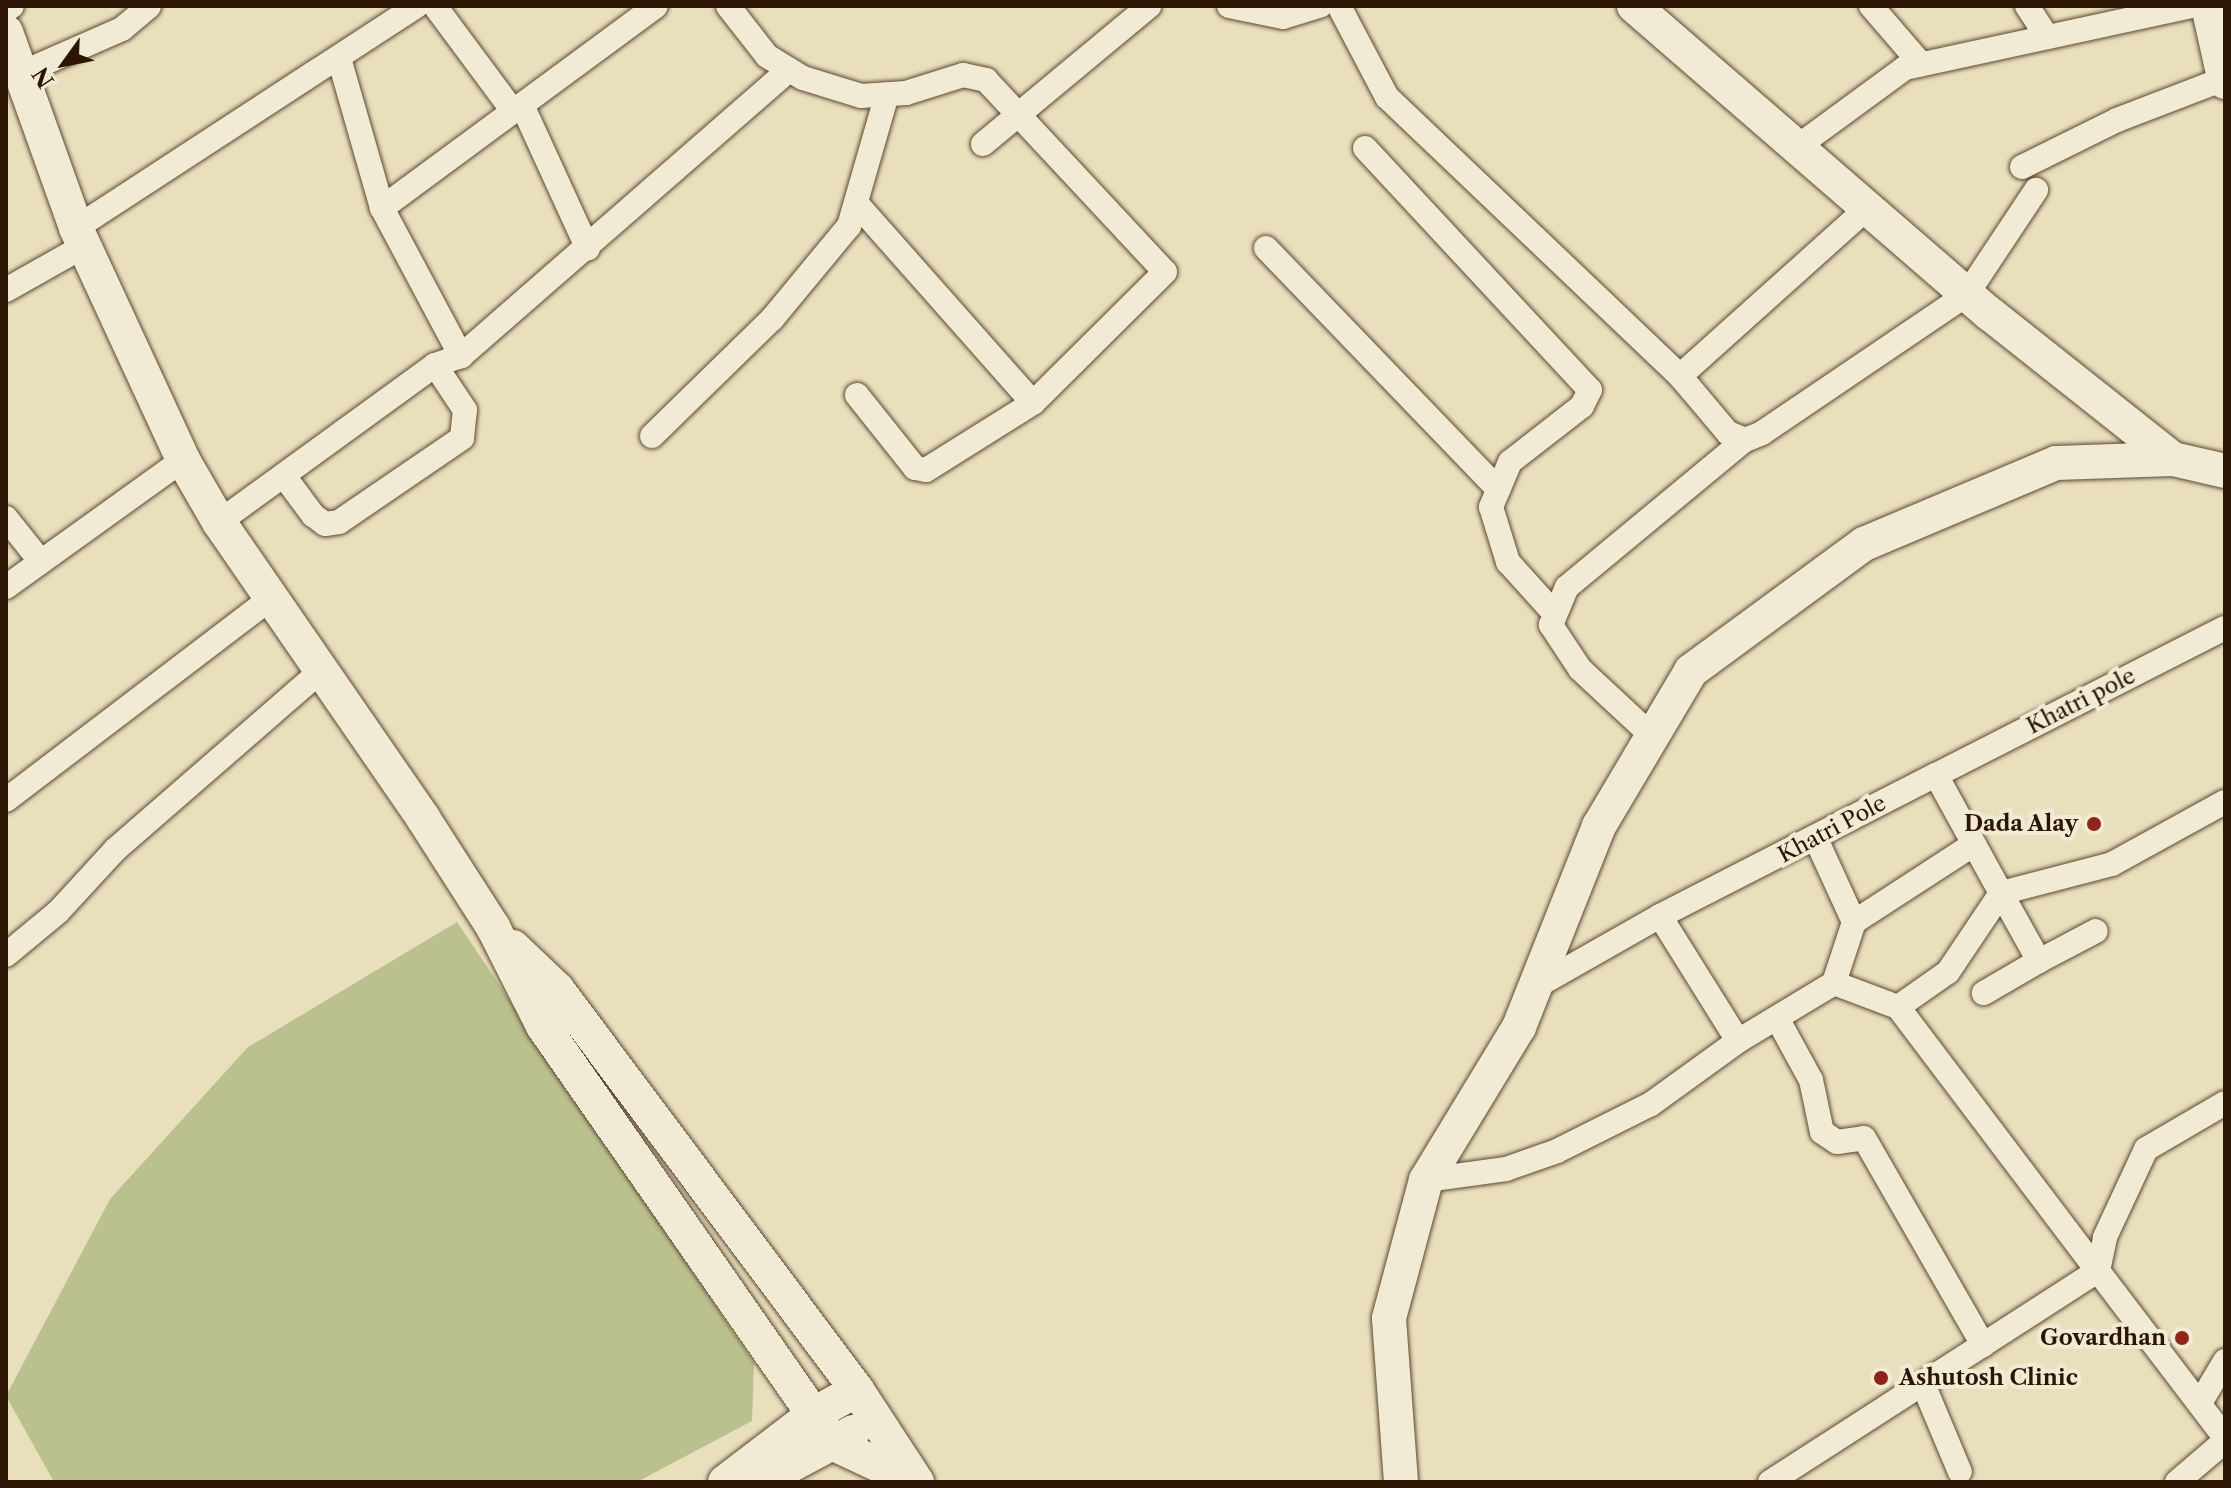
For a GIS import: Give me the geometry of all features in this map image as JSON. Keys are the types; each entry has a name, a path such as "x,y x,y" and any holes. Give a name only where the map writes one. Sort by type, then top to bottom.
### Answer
{"street":[{"path":"6,10 12,6"},
{"path":"24,72 122,29 149,6"},
{"path":"6,290 417,6"},
{"path":"435,6 518,108 588,249"},
{"path":"382,208 656,6"},
{"path":"728,6 767,56 789,70 861,96 887,94 963,75 986,80 1165,272 1033,403 926,470 915,468 857,395"},
{"path":"983,144 1020,118 1149,6"},
{"path":"1229,6 1283,17 1320,6"},
{"path":"1339,6 1387,97 1680,376 1728,433 1745,440"},
{"path":"1634,6 1967,294 2173,459"},
{"path":"1871,6 1921,64"},
{"path":"2027,6 2047,37"},
{"path":"1797,147 1905,68 2047,37 2121,13 2191,6"},
{"path":"2022,167 2117,120 2225,81 2208,6"},
{"path":"6,32 24,72 80,237 183,460 219,522 324,668 493,927 543,1026 834,1444 916,1482"},
{"path":"339,58 382,208 461,356"},
{"path":"219,522 435,365 461,356 588,249 789,70"},
{"path":"652,436 772,319 849,226 887,94"},
{"path":"1365,148 1590,390 1582,406 1510,462 1491,507 1508,562 1555,614"},
{"path":"1652,736 1580,669 1551,625 1567,587 1745,440 1967,294 2036,190"},
{"path":"856,203 1033,403"},
{"path":"1680,376 1867,208"},
{"path":"1266,248 1498,489"},
{"path":"284,476 313,515 325,524 339,522 462,438 465,410 435,365"},
{"path":"1401,1482 1389,1318 1426,1180 1519,1027 1599,826 1691,671 1864,544 2056,463 2173,459 2225,471"},
{"path":"6,587 183,460"},
{"path":"6,518 41,562"},
{"path":"6,800 272,597"},
{"name":"Khatri pole","path":"1936,775 2225,628"},
{"path":"6,955 58,912 116,849 324,668"},
{"path":"1936,775 2039,961"},
{"name":"Khatri Pole","path":"1535,987 1660,916 1816,839 1936,775"},
{"path":"1898,1007 1948,972 2001,893 2081,869 2112,864 2225,802"},
{"path":"1816,839 1854,922"},
{"path":"1426,1180 1506,1169 1557,1151 1651,1104 1738,1041 1834,983 1854,922 1974,844"},
{"path":"1660,916 1738,1041"},
{"path":"493,927 557,989 857,1390 916,1482"},
{"path":"1984,993 2096,931"},
{"path":"1834,983 1898,1007 2200,1403 2225,1440 2177,1482"},
{"path":"1777,1018 1811,1080 1822,1132 1837,1142 1864,1138 1983,1345"},
{"path":"1770,1482 2098,1271 2105,1237 2146,1149 2225,1103"},
{"path":"2200,1403 2225,1361"},
{"path":"1923,1384 1958,1479"},
{"path":"725,1482 814,1414 857,1390"},
{"path":"745,1482 834,1444 874,1419"}],"green space":[{"path":"457,922 754,1363 752,1421 637,1482 54,1482 6,1396 110,1199 248,1047"}],"place":[{"name":"Dada Alay","path":"2094,824"},
{"name":"Govardhan","path":"2182,1338"},
{"name":"Ashutosh Clinic","path":"1881,1378"}]}
